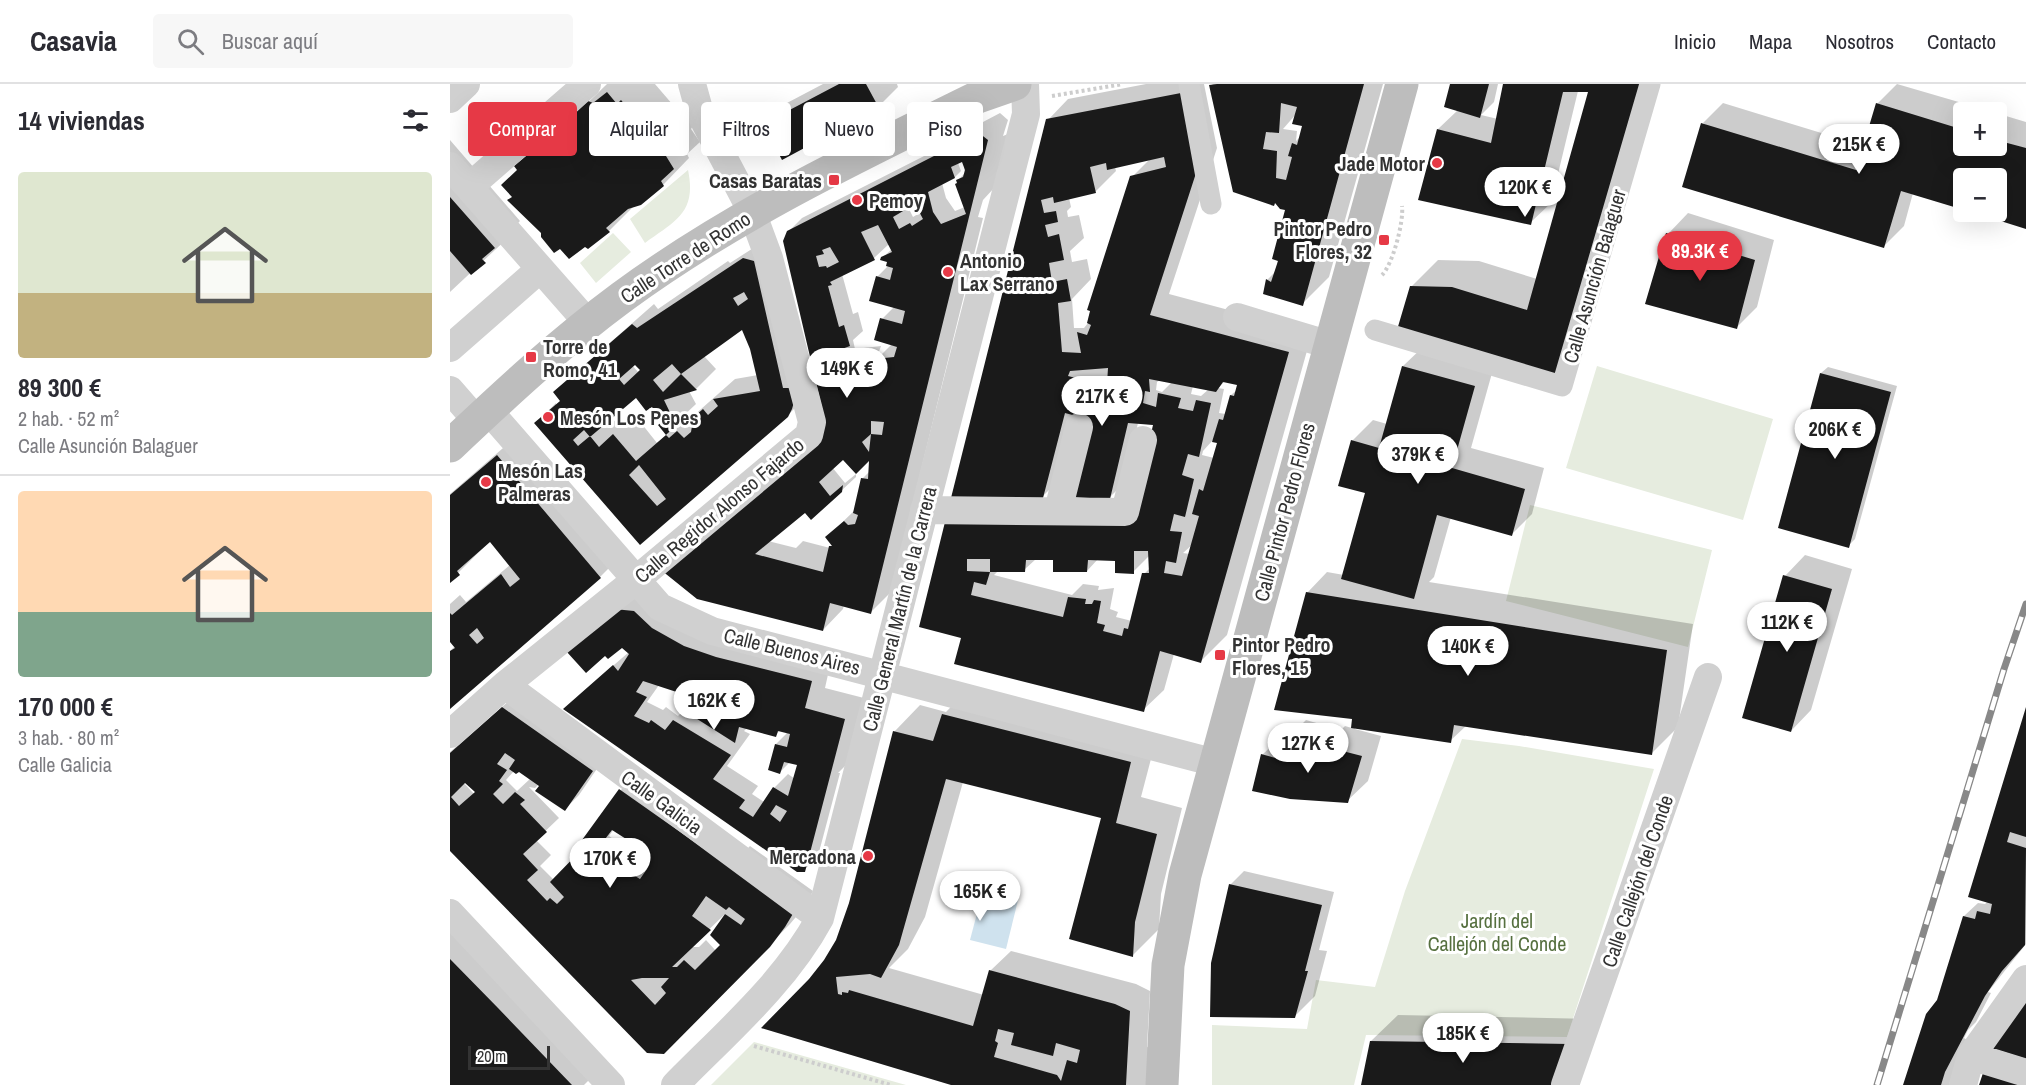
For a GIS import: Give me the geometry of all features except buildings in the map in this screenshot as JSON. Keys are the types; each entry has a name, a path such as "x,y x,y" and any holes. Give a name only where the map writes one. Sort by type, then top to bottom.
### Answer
{"main road":[{"name":"Calle Torre de Romo","path":"450,446 588,324 641,284 752,212 959,106 1015,84"},
{"name":"Calle Pintor Pedro Flores","path":"1162,1085 1170,944 1185,875 1402,84"}],"street":[{"path":"450,99 466,84"},
{"path":"469,187 587,84"},
{"name":"Calle Regidor Alonso Fajardo","path":"450,734 505,685 637,579 809,435 812,422 769,258 752,212 700,113 692,84"},
{"name":"Calle General Martín de la Carrera","path":"675,1085 771,987 797,957 820,918 1026,114 1025,84"},
{"path":"1189,84 1211,204"},
{"name":"Calle Asunción Balaguer","path":"1375,330 1562,386 1650,84"},
{"path":"450,166 588,324"},
{"path":"450,348 540,269"},
{"path":"1237,317 1330,345"},
{"name":"Calle Buenos Aires","path":"450,390 483,415 637,579 660,607 712,631 1216,763"},
{"path":"1058,511 1079,428"},
{"path":"924,510 1125,512 1143,440"},
{"name":"Calle Callejón del Conde","path":"1565,1085 1708,677"},
{"name":"Calle Galicia","path":"505,685 820,918"},
{"path":"450,913 610,1085"},
{"path":"1963,1085 1971,1056 2026,980"},
{"path":"1971,1056 2026,1073"}],"path":[{"path":"748,1044 891,1085"}],"green space":[{"path":"688,170 690,185 686,206 674,222 645,243 630,219"},
{"path":"613,233 631,252 596,283 580,263"},
{"path":"1597,366 1773,419 1743,520 1566,468"},
{"path":"1530,505 1712,550 1688,647 1506,601"},
{"name":"Jardín del Callejón del Conde","path":"1462,739 1519,746 1654,769 1567,1037 1366,1035 1354,1085 1212,1085 1212,1025 1307,1029 1316,980 1375,987 1405,891"},
{"path":"754,1042 906,1085 711,1085"}],"water":[{"path":"985,883 1020,892 1006,949 970,940"}],"railway":[{"path":"1877,1085 2026,604"}],"place":[{"name":"Jade Motor","path":"1437,163"},
{"name":"Casas Baratas","path":"834,180"},
{"name":"Pemoy","path":"857,200"},
{"name":"Pintor Pedro Flores, 32","path":"1384,240"},
{"name":"Antonio Lax Serrano","path":"948,272"},
{"name":"Torre de Romo, 41","path":"531,357"},
{"name":"Mesón Los Pepes","path":"548,417"},
{"name":"Mesón Las Palmeras","path":"486,482"},
{"name":"Pintor Pedro Flores, 15","path":"1220,655"},
{"name":"Mercadona","path":"868,856"}]}
